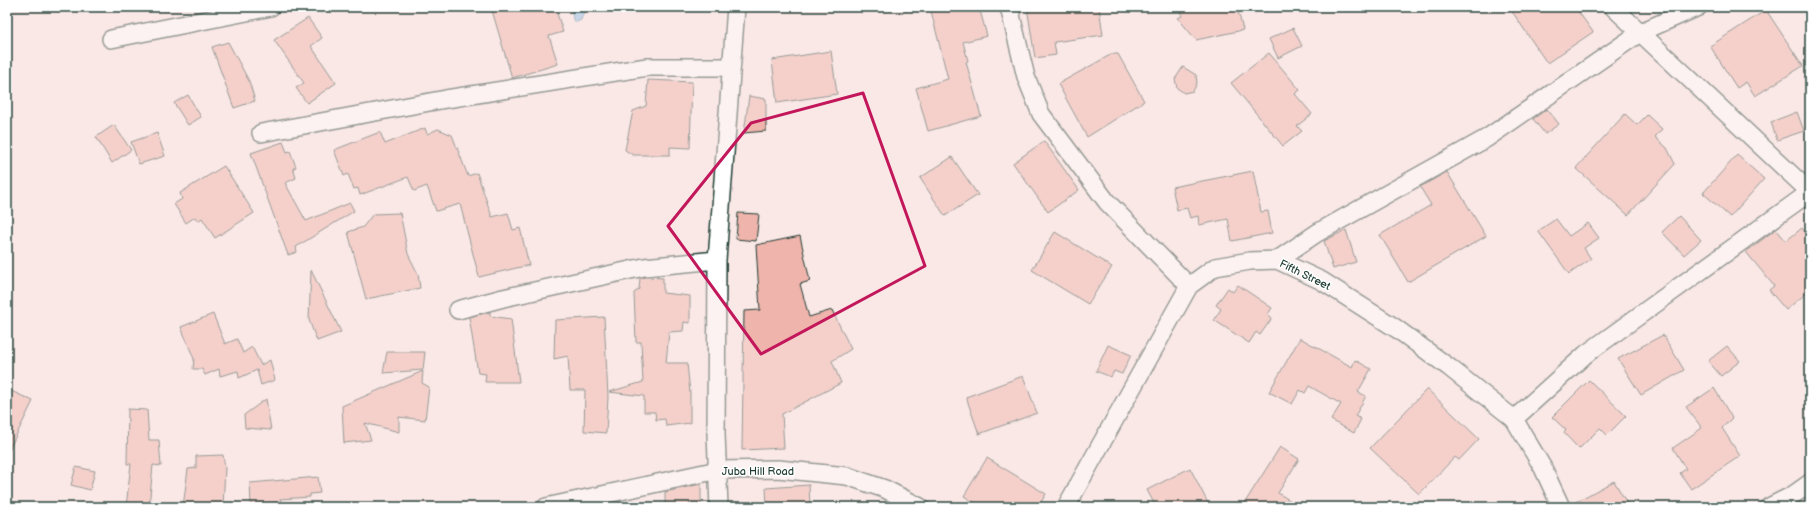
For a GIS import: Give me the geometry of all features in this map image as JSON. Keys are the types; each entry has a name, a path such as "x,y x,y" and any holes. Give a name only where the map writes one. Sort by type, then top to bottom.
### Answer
{"street":[{"path":"111,39 271,7"},
{"path":"719,507 716,434 717,260 736,7"},
{"path":"1009,7 1026,77 1041,114 1107,202 1189,286"},
{"path":"1514,419 1586,354 1810,192 1613,7"},
{"path":"1277,260 1317,233 1487,138 1641,32 1698,7"},
{"path":"261,133 446,99 647,67 731,67"},
{"path":"458,310 503,298 644,267 717,260"},
{"name":"Fifth Street","path":"1066,507 1189,286 1215,267 1250,261 1277,260 1322,281 1397,329 1450,368 1514,419 1543,468 1561,507"},
{"name":"Juba Hill Road","path":"546,507 718,470 778,469 847,476 885,489 920,507"},
{"path":"1769,507 1793,495 1810,483"}],"highlighted area":[{"path":"863,93 925,266 761,354 668,226 751,123"}],"water":[{"path":"571,7 586,7 581,20 577,22 573,20"}],"building":[{"path":"491,7 555,7 563,32 549,36 558,64 512,78"},
{"path":"930,7 979,7 987,36 963,42 968,61 966,62 981,116 928,131 916,88 948,79"},
{"path":"1027,7 1099,7 1103,35 1054,42 1056,55 1035,58"},
{"path":"1195,7 1237,7 1243,30 1196,40 1178,18 1182,16 1180,11"},
{"path":"1509,7 1575,7 1593,32 1547,63"},
{"path":"1766,10 1803,66 1755,96 1746,82 1737,88 1710,46"},
{"path":"308,18 322,38 311,46 336,83 307,103 296,88 304,83 274,40"},
{"path":"1293,28 1302,46 1278,58 1269,39"},
{"path":"228,42 249,81 255,101 234,108 212,47"},
{"path":"831,51 837,94 777,103 772,60"},
{"path":"1269,53 1300,90 1295,94 1312,114 1297,126 1302,131 1283,146 1231,83"},
{"path":"1112,54 1118,54 1144,101 1087,137 1058,84"},
{"path":"1183,67 1196,75 1197,83 1193,91 1184,93 1177,88 1175,79"},
{"path":"648,80 692,82 690,148 670,147 670,155 633,155 625,150 633,111 646,106"},
{"path":"188,95 201,117 188,125 174,103"},
{"path":"749,96 766,99 766,131 744,133"},
{"path":"1547,109 1559,124 1545,134 1533,119"},
{"path":"1797,112 1804,131 1777,140 1771,122"},
{"path":"1625,114 1637,125 1647,115 1662,129 1655,137 1667,148 1675,164 1628,215 1576,168"},
{"path":"114,125 131,150 112,163 96,137"},
{"path":"425,128 427,134 438,129 452,135 468,176 477,173 492,217 508,213 513,230 520,228 529,265 479,277 460,204 436,211 427,186 414,191 408,177 360,195 358,188 354,189 348,174 344,176 334,150 380,132 385,144"},
{"path":"157,133 165,156 139,164 131,142"},
{"path":"1044,141 1079,190 1048,212 1013,163"},
{"path":"283,142 287,152 290,151 296,167 293,168 296,178 285,183 306,221 350,203 354,211 296,247 297,252 288,255 251,153"},
{"path":"1737,155 1764,179 1730,217 1703,193"},
{"path":"952,157 978,195 945,216 920,178"},
{"path":"224,166 254,213 215,238 202,218 198,221 195,217 186,223 174,204 182,199 180,193"},
{"path":"1253,171 1261,212 1268,211 1272,233 1232,241 1228,219 1199,225 1198,216 1190,218 1187,208 1177,210 1172,187"},
{"path":"1447,172 1486,236 1408,282 1380,235 1431,205 1420,187"},
{"path":"400,213 408,254 418,274 420,288 366,299 348,232 363,227 373,214"},
{"path":"738,213 759,214 756,241 736,239"},
{"path":"1679,216 1701,240 1684,255 1662,232"},
{"path":"1556,219 1569,236 1588,223 1599,238 1584,248 1591,259 1569,274 1538,231"},
{"path":"1802,228 1810,239 1810,290 1786,310 1769,290 1774,286 1746,252 1776,229 1786,241"},
{"path":"1346,230 1356,262 1333,269 1324,241"},
{"path":"1055,232 1112,267 1088,304 1032,270"},
{"path":"800,236 810,281 800,284 809,317 832,310 851,349 832,361 841,383 782,414 784,448 742,450 744,311 760,310 756,245"},
{"path":"311,270 341,332 317,341 309,320"},
{"path":"640,278 663,278 663,293 690,296 690,323 684,322 683,331 669,332 666,363 687,363 690,393 690,423 666,426 665,419 656,420 655,412 644,412 644,396 609,392 643,382 641,342 636,342 634,293 639,289"},
{"path":"1238,285 1272,308 1268,314 1272,318 1260,335 1256,332 1249,343 1214,320 1221,309 1216,305 1228,288 1233,292"},
{"path":"490,312 490,316 511,319 519,382 485,382 486,374 478,373 469,317"},
{"path":"213,314 225,344 237,339 243,353 252,347 261,365 270,360 275,380 261,385 257,370 239,378 238,371 220,376 219,369 205,375 202,369 193,369 194,359 181,327"},
{"path":"604,317 608,397 606,433 584,431 585,390 570,390 568,356 554,359 555,320"},
{"path":"1663,335 1684,370 1641,395 1618,359"},
{"path":"1300,338 1352,367 1355,360 1371,369 1358,392 1366,396 1355,416 1361,419 1354,433 1331,420 1341,404 1309,386 1305,393 1300,390 1292,404 1269,392"},
{"path":"1108,345 1131,355 1122,374 1114,371 1111,377 1096,371"},
{"path":"1727,346 1740,361 1721,376 1708,361"},
{"path":"387,352 425,352 423,370 383,373"},
{"path":"423,371 422,383 429,387 425,420 399,417 399,432 365,423 371,440 344,443 342,406"},
{"path":"1023,376 1037,413 979,434 966,397"},
{"path":"1589,380 1626,416 1607,435 1600,428 1579,449 1564,433 1566,430 1552,417"},
{"path":"1714,388 1732,418 1722,428 1740,456 1691,489 1680,473 1686,469 1673,448 1702,428 1686,407"},
{"path":"7,389 33,401 7,454"},
{"path":"1427,389 1479,439 1459,460 1455,457 1419,494 1370,448"},
{"path":"266,399 271,430 245,428 244,415"},
{"path":"128,409 147,410 149,440 159,440 161,466 153,465 149,507 126,507 131,464 127,464"},
{"path":"1280,447 1299,459 1278,493 1300,507 1242,507"},
{"path":"223,455 225,468 223,507 183,507 188,469 196,468 196,456"},
{"path":"987,458 1046,494 1038,507 982,507 964,496"},
{"path":"76,467 95,471 90,490 71,485"},
{"path":"1190,468 1210,507 1156,507 1147,490"},
{"path":"318,477 320,493 310,494 310,497 280,499 281,502 251,505 250,483"},
{"path":"1614,481 1629,507 1571,507 1570,505"},
{"path":"701,484 701,507 665,507 665,492"},
{"path":"809,485 810,507 767,507 766,488"}]}
